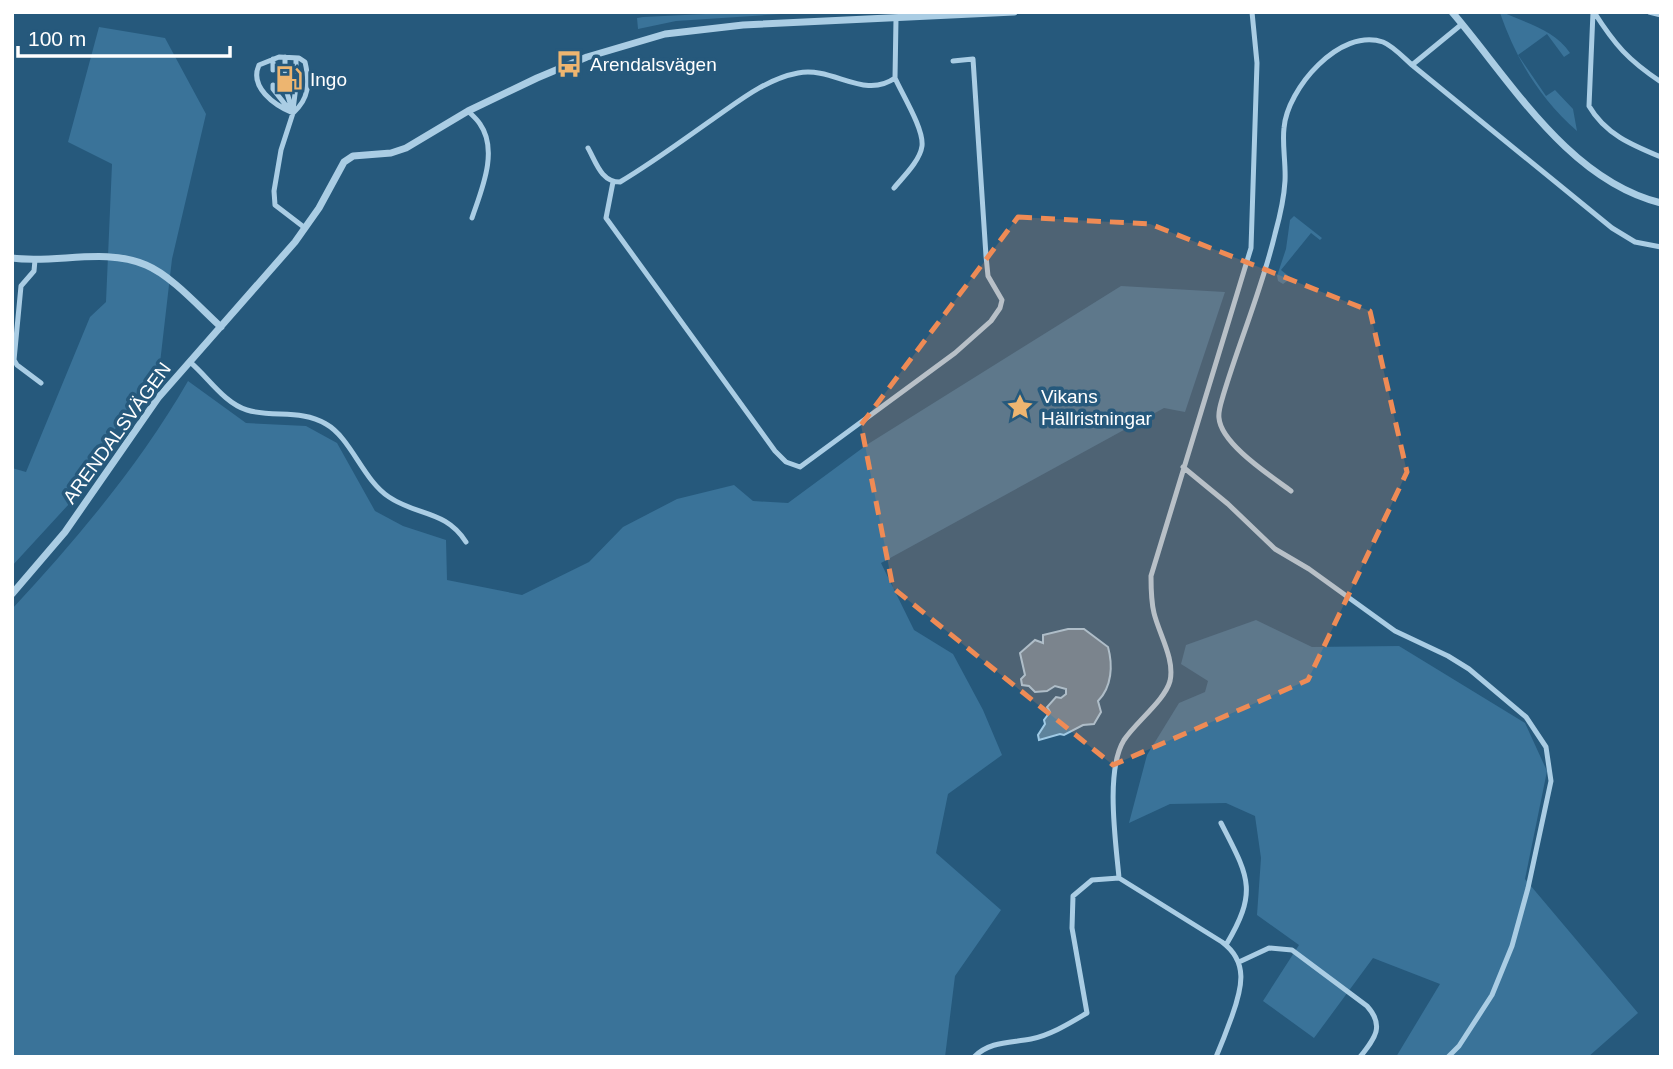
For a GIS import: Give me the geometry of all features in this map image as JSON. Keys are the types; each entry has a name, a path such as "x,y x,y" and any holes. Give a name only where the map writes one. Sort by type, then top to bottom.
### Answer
{"street":[{"name":"ARENDALSVÄGEN","path":"12,594 65,532 158,398 305,228 344,162 353,156 391,153 406,148 468,111 578,61 665,34 743,25 1014,12"},
{"path":"1456,13 1462,24 1547,127 1582,162 1616,187 1661,203"},
{"path":"12,258 35,260 114,257 149,266 189,296 221,327"}],"lane":[{"path":"1119,878 1113,798 1117,762 1122,743 1165,691 1170,681 1169,661 1153,611 1151,576 1251,248 1257,63 1252,12"},
{"path":"1593,12 1616,46 1640,68 1661,82"},
{"path":"1593,12 1589,106 1596,119 1608,130 1630,145 1661,157"},
{"path":"1648,12 1661,15"},
{"path":"894,188 922,148 921,136 895,78 896,19"},
{"path":"1412,65 1462,24"},
{"path":"1290,491 1234,444 1223,431 1219,418 1223,396 1275,237 1282,207 1285,181 1283,126 1302,85 1336,50 1351,43 1383,43 1612,228 1634,242 1661,247"},
{"path":"285,57 285,71"},
{"path":"285,57 305,62 307,82 303,104 293,113 268,96 257,83 255,74 259,65 285,57"},
{"path":"296,58 296,71"},
{"path":"273,59 273,71"},
{"path":"613,182 606,218 775,451 786,462 800,467 955,353 991,321 1000,308 1002,300 988,276 973,59 953,61"},
{"path":"589,148 602,175 613,182 620,182 766,84 798,73 818,73 873,88 885,85 895,78"},
{"path":"273,86 293,113"},
{"path":"296,86 293,113 281,150 274,191 275,205 305,228"},
{"path":"285,88 293,113"},
{"path":"468,111 481,124 488,153 485,182 472,218"},
{"path":"35,260 34,271 21,286 14,360 41,383"},
{"path":"190,362 228,398 246,410 305,416 328,425 386,496 410,509 450,523 466,542"},
{"path":"1183,467 1228,504 1275,549 1309,569 1395,631 1469,669 1526,717 1546,747 1552,781 1512,946 1492,995 1459,1046 1448,1057"},
{"path":"1221,823 1241,862 1247,890 1243,913 1226,944"},
{"path":"974,1057 981,1049 1007,1041 1032,1039 1087,1013 1072,928 1073,896 1092,880 1119,878 1226,944 1239,962 1242,972 1241,988 1216,1057"},
{"path":"1239,962 1260,951 1277,948 1292,950 1367,1006 1375,1015 1377,1026 1360,1057"}],"highlighted area":[{"path":"1018,217 1150,224 1370,311 1407,472 1308,680 1113,765 893,588 861,425"}],"shaded area":[{"path":"812,12 676,21 638,29 637,18 643,17"},
{"path":"1500,13 1548,33 1570,53 1564,57 1547,34 1518,55 1506,30"},
{"path":"99,27 165,38 206,114 172,259 160,363 128,408 69,504 12,566 12,468 26,472 90,317 106,302 112,164 68,142"},
{"path":"1518,55 1546,96 1555,90 1573,109 1577,131 1541,92"},
{"path":"1294,216 1322,238 1320,240 1311,233 1281,270 1291,278 1283,284 1278,281 1277,276 1286,249 1290,220"},
{"path":"1121,286 1225,292 1185,412 1164,408 881,563 914,630 953,654 983,710 1002,755 948,794 936,853 1001,910 955,976 945,1057 12,1057 12,609 107,500 150,442 188,381 246,423 306,426 337,443 375,511 403,526 446,540 447,580 522,595 589,562 623,527 677,499 734,485 753,501 788,503 868,444"},
{"path":"1256,620 1312,647 1399,646 1525,723 1547,771 1525,879 1638,1013 1588,1057 1396,1057 1440,984 1373,958 1314,1038 1263,1001 1299,945 1257,915 1261,858 1255,816 1226,803 1170,804 1129,823 1147,755 1179,703 1205,692 1208,681 1181,664 1186,645"},
{"path":"1068,629 1084,629 1108,647 1110,676 1098,701 1101,712 1094,724 1083,725 1064,735 1039,740 1038,735 1050,712 1047,707 1056,697 1061,698 1066,694 1066,689 1055,686 1047,691 1035,692 1029,686 1022,685 1021,679 1025,675 1020,653 1035,640 1043,643 1043,635"}],"place":[{"name":"Arendalsvägen","path":"569,64"},
{"name":"Ingo","path":"289,79"},
{"name":"Vikans Hällristningar","path":"1020,407"}]}
